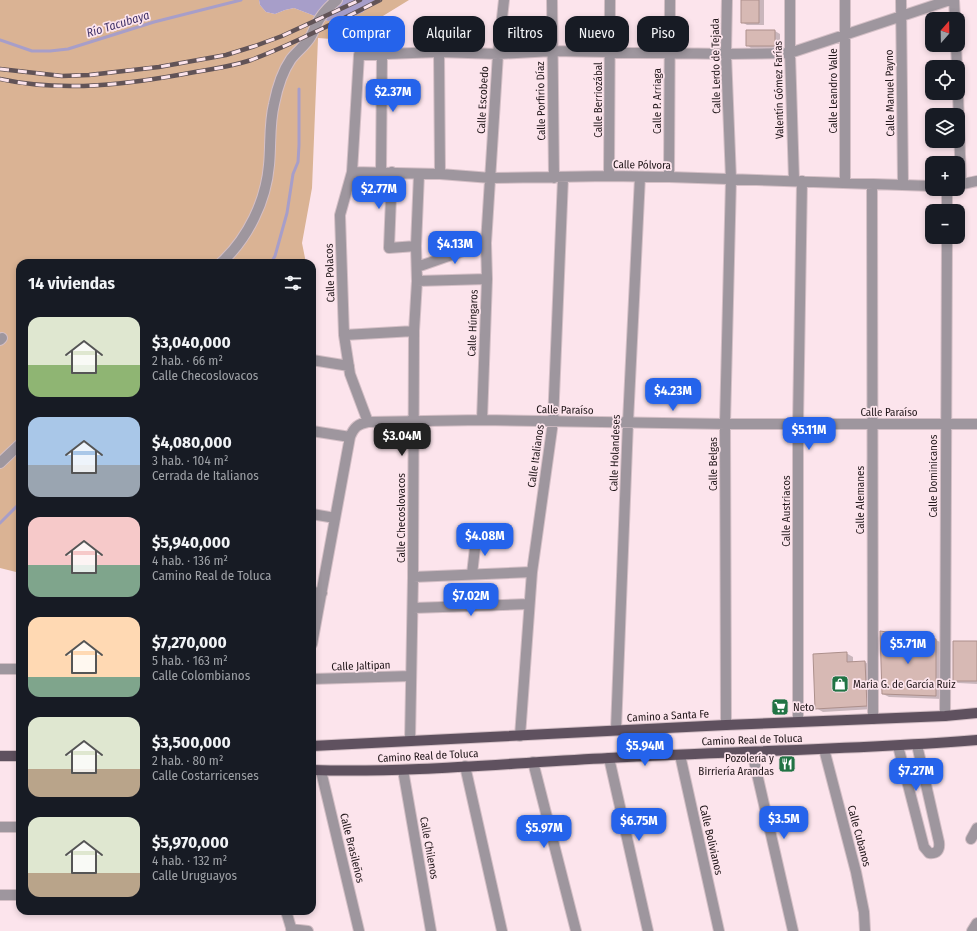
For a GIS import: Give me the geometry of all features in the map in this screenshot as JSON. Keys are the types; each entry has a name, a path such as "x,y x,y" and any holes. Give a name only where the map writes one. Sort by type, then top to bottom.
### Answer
{"main road":[{"name":"Camino a Santa Fe","path":"316,746 616,730 945,716 977,713"},
{"name":"Camino Real de Toluca","path":"316,770 403,770 609,758 898,746 977,740"},
{"path":"0,756 16,756"}],"street":[{"path":"225,259 243,239 257,212 262,197 269,165 273,105 281,79 291,59 311,37 323,13 337,0"},
{"name":"Calle Escobedo","path":"491,178 498,54 504,0"},
{"name":"Calle Porfirio Díaz","path":"552,0 552,16"},
{"name":"Calle Berriozábal","path":"609,176 610,0"},
{"name":"Calle P. Arriaga","path":"670,0 670,16"},
{"name":"Calle Lerdo de Tejada","path":"727,0 726,54 731,179"},
{"name":"Valentín Gómez Farías","path":"790,0 790,53 798,180"},
{"name":"Calle Leandro Valle","path":"845,0 845,182"},
{"name":"Calle Manuel Payno","path":"901,0 903,185"},
{"path":"557,51 726,54 790,53 950,0"},
{"path":"954,0 955,12"},
{"path":"381,172 382,54 440,52 498,54 534,52"},
{"path":"440,52 440,174"},
{"name":"Calle Porfirio Díaz","path":"552,52 558,178"},
{"name":"Calle P. Arriaga","path":"669,52 669,177"},
{"name":"Calle Polacos","path":"368,422 349,370 344,335 340,215 352,172 359,55 382,54"},
{"path":"958,100 959,156"},
{"name":"Calle Pólvora","path":"352,172 440,174 491,178 609,176 798,180 925,186"},
{"path":"392,172 389,248 416,246"},
{"name":"Calle Checoslovacos","path":"410,741 413,608 414,331 417,281 416,246 419,174"},
{"name":"Calle Holandeses","path":"616,730 628,422 640,177"},
{"name":"Calle Húngaros","path":"482,420 487,279 486,243 491,178"},
{"name":"Calle Italianos","path":"520,736 532,572 553,422 558,178"},
{"name":"Calle Belgas","path":"726,725 725,424 731,179"},
{"name":"Calle Austriacos","path":"798,180 798,722"},
{"path":"965,184 977,181"},
{"name":"Calle Alemanes","path":"872,184 873,719"},
{"path":"417,267 486,243"},
{"name":"Calle Dominicanos","path":"945,716 947,244"},
{"path":"417,281 487,279"},
{"path":"344,335 414,331"},
{"path":"316,361 349,370"},
{"name":"Calle Paraíso","path":"368,422 482,420 725,424 977,424"},
{"path":"316,602 317,592 335,518 352,430 359,424 368,422"},
{"path":"316,432 350,437"},
{"path":"0,463 16,448"},
{"path":"316,515 335,518"},
{"path":"472,574 476,539"},
{"path":"413,577 532,572"},
{"path":"413,608 530,604"},
{"path":"0,669 16,669"},
{"name":"Calle Jaltipan","path":"316,680 411,676"},
{"path":"898,746 924,847 929,853 933,854 937,852 940,846 917,745"},
{"name":"Calle Cubanos","path":"824,749 856,872 864,912 865,931"},
{"path":"752,752 793,931"},
{"name":"Calle Bolivianos","path":"680,755 719,931"},
{"path":"609,758 648,931"},
{"path":"533,762 576,931"},
{"path":"465,766 502,931"},
{"name":"Calle Brasileños","path":"316,770 359,931"},
{"name":"Calle Chilenos","path":"403,770 431,931"},
{"path":"0,827 16,826"},
{"path":"971,839 977,828"},
{"path":"0,895 16,895"},
{"path":"287,915 291,930 308,931"},
{"path":"972,931 977,923"}],"shaded area":[{"path":"0,0 259,0 260,5 266,12 275,14 294,8 328,21 328,39 318,38 312,188 302,243 305,259 16,259 16,572 0,568"},
{"path":"259,0 377,0 372,2 363,12 354,16 328,16 328,21 294,8 275,14 266,12 260,5"},
{"path":"377,0 409,0 383,16 347,16 363,12 372,2"}],"building":[{"path":"741,0 759,0 759,23 741,23"},
{"path":"746,30 775,30 775,46 746,46"},
{"path":"880,631 936,639 936,696 882,694"},
{"path":"953,641 977,641 977,681 953,681"},
{"name":"Maria G. de García Ruiz","path":"847,652 847,662 865,661 867,706 815,709 813,654"}],"waterway":[{"name":"Río Tacubaya","path":"0,40 32,51 68,49 154,22 241,0"},
{"path":"273,259 287,213 293,174 298,162 299,89"},
{"path":"0,523 16,507"}],"railway":[{"path":"0,69 62,76 89,75 159,67 226,55 282,36 360,0"},
{"path":"0,79 48,86 98,85 147,80 223,67 251,60 275,50 380,0"}],"place":[{"name":"Maria G. de García Ruiz","path":"840,684"},
{"name":"Neto","path":"780,707"},
{"name":"Pozolería y Birriería Arandas","path":"787,764"}]}
